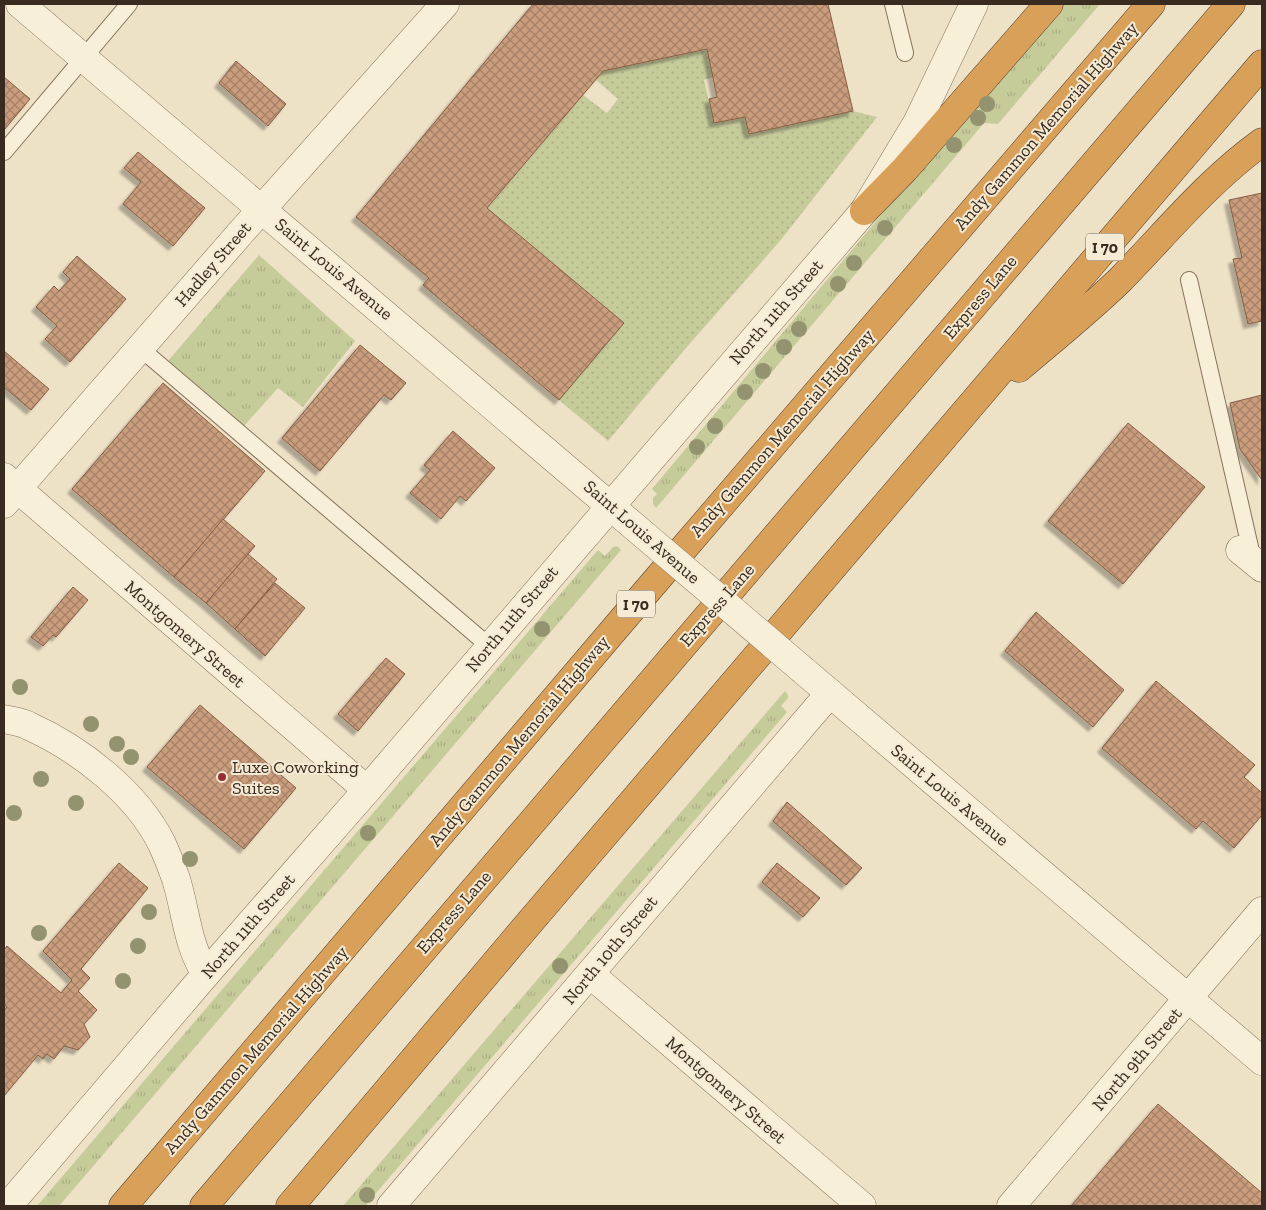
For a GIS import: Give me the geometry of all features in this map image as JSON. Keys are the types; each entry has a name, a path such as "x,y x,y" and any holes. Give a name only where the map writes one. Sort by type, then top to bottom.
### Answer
{"highway":[{"path":"864,210 905,169 1049,4"},
{"name":"Andy Gammon Memorial Highway","path":"122,1206 1150,4"},
{"name":"Express Lane","path":"204,1206 1231,4"},
{"name":"I 70","path":"290,1206 1262,64"},
{"path":"949,430 1119,281 1172,223 1216,180 1262,142"}],"street":[{"name":"Saint Louis Avenue","path":"20,4 610,504 1188,998 1260,1055"},
{"name":"Hadley Street","path":"8,490 140,348 262,208 445,4"},
{"name":"North 11th Street","path":"8,1206 864,210 917,124 974,4"},
{"name":"Montgomery Street","path":"8,490 367,790"},
{"name":"North 10th Street","path":"391,1206 830,693"},
{"path":"4,718 28,725 60,742 91,763 120,789 143,814 162,843 176,880 192,946 198,962 206,974"},
{"name":"North 9th Street","path":"1012,1206 1262,911"},
{"name":"Montgomery Street","path":"590,974 862,1206"}],"lane":[{"path":"4,152 129,4"},
{"path":"894,4 905,53"},
{"path":"1189,280 1252,560"},
{"path":"140,348 489,646"}],"green space":[{"path":"1061,4 1100,4 998,124 984,123 656,508 653,504 653,498 657,494 652,489 1020,49"},
{"path":"707,49 713,77 704,80 714,123 745,117 749,134 853,111 877,117 780,241 685,349 608,441 559,400 623,323 488,208 583,95 607,113 618,99 596,80 603,71"},
{"path":"259,255 355,341 303,407 278,388 243,427 168,361"},
{"path":"617,546 621,550 59,1206 37,1206 598,550 605,556 613,547"},
{"path":"785,691 788,698 781,706 787,712 365,1206 343,1206"}],"building":[{"path":"533,4 828,4 853,111 749,134 745,117 714,123 709,99 717,97 707,49 603,71 487,208 624,323 559,400 423,285 429,278 356,217"},
{"path":"236,61 286,104 268,126 219,83"},
{"path":"4,77 30,99 4,130"},
{"path":"138,152 205,208 173,246 123,204 141,182 124,168"},
{"path":"1262,193 1262,321 1248,324 1233,259 1242,258 1229,200"},
{"path":"77,256 126,299 70,362 45,339 57,326 36,307 54,286 59,291 70,279 63,272"},
{"path":"360,345 406,383 391,400 384,395 320,471 282,438"},
{"path":"4,351 49,389 31,410 4,387"},
{"path":"163,383 265,471 174,577 72,489"},
{"path":"1262,395 1262,480 1240,449 1230,403"},
{"path":"1128,423 1205,487 1123,584 1048,521"},
{"path":"453,431 495,468 466,501 460,496 441,519 410,493 430,470 424,465"},
{"path":"223,519 255,546 206,603 174,577"},
{"path":"248,554 277,579 235,629 206,603"},
{"path":"275,583 305,608 265,656 235,629"},
{"path":"73,587 88,600 56,637 53,635 43,646 31,637"},
{"path":"1036,612 1124,690 1093,727 1005,651"},
{"path":"386,658 405,674 358,731 338,714"},
{"path":"1156,681 1255,765 1244,777 1262,793 1262,815 1234,848 1203,821 1196,829 1102,748"},
{"name":"Luxe Coworking Suites","path":"200,705 296,788 244,849 147,767"},
{"path":"787,802 862,868 846,885 773,821"},
{"path":"119,863 148,888 81,969 90,978 78,991 97,1010 84,1024 90,1037 78,1050 64,1046 54,1059 47,1054 43,1059 38,1055 4,1096 4,1011 7,1007 4,1004 4,950 7,946 61,993 72,980 43,951"},
{"path":"777,863 820,898 803,917 762,882"},
{"path":"1158,1104 1262,1193 1262,1206 1071,1206"}],"place":[{"name":"Luxe Coworking Suites","path":"222,777"}]}
